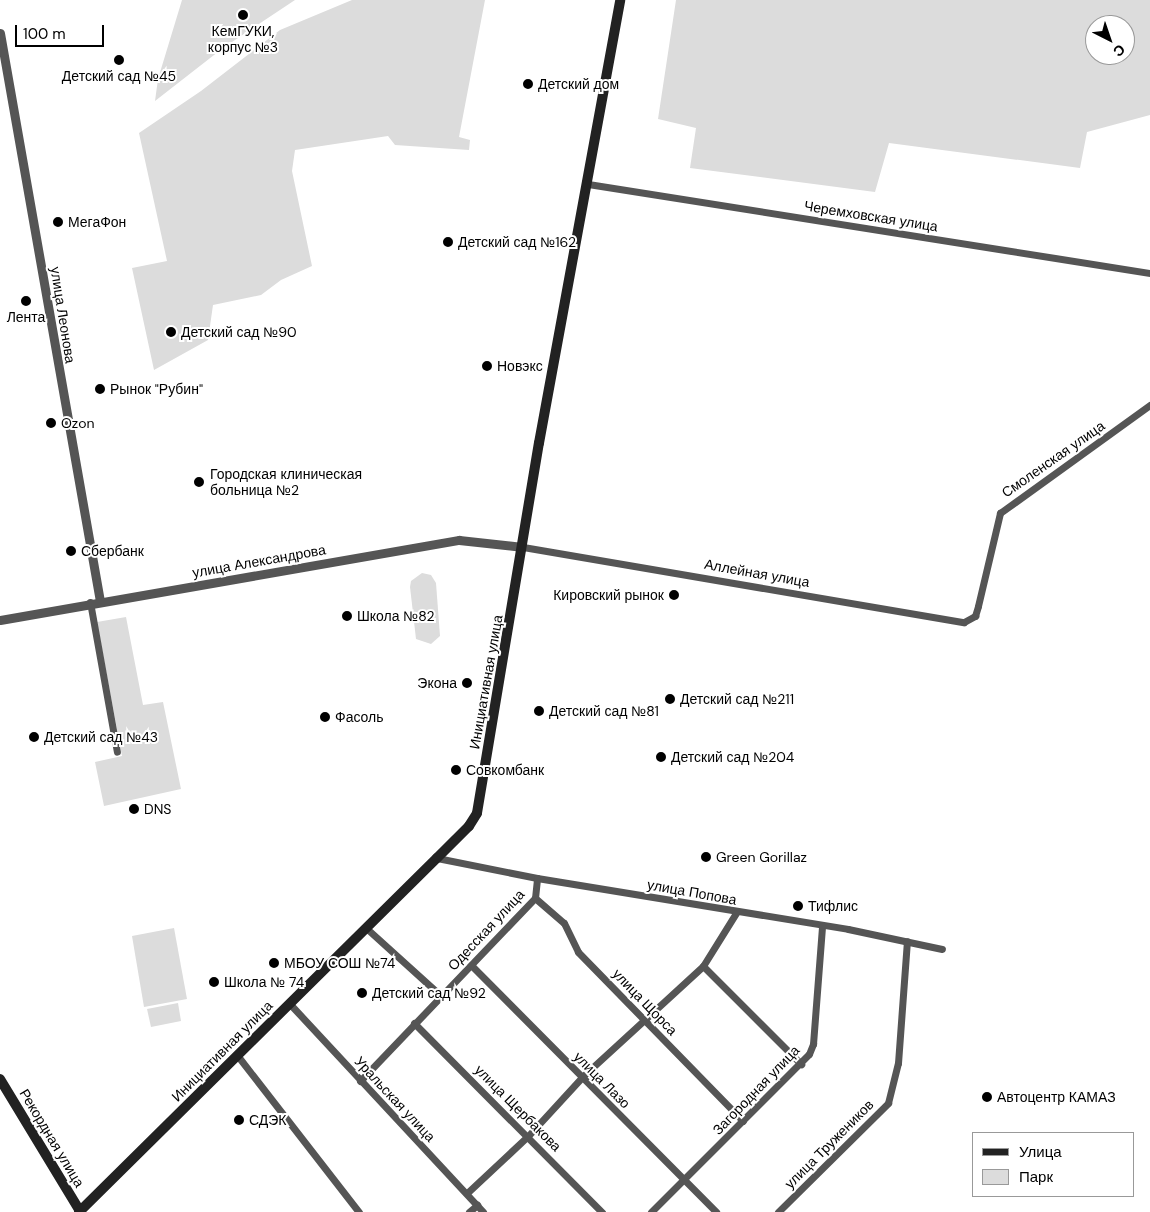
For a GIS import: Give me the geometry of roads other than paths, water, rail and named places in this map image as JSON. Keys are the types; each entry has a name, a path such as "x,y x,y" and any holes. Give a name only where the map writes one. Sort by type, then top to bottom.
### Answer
{"main road":[{"name":"Инициативная улица","path":"80,1212 365,927 469,826 477,813 620,0"},
{"name":"Рекордная улица","path":"0,1079 80,1212"}],"street":[{"name":"улица Леонова","path":"0,33 100,601"},
{"name":"Черемховская улица","path":"588,184 1150,273"},
{"name":"Смоленская улица","path":"978,606 1000,513 1150,405"},
{"name":"улица Александрова","path":"0,620 90,602 249,578 459,540 523,547"},
{"name":"Аллейная улица","path":"523,547 964,622 975,616 978,606"},
{"path":"90,602 117,752"},
{"name":"улица Попова","path":"437,858 537,878 822,926 942,949"},
{"name":"Одесская улица","path":"360,1081 535,898 537,878"},
{"name":"улица Щорса","path":"535,898 564,923 578,952 743,1121"},
{"path":"466,1193 528,1136 582,1077 646,1021 703,966 736,913"},
{"name":"Загородная улица","path":"651,1212 801,1064 813,1044 822,926"},
{"path":"365,927 441,996"},
{"name":"улица Тружеников","path":"778,1212 888,1103 898,1063 907,941"},
{"name":"улица Лазо","path":"471,965 716,1212"},
{"path":"703,966 801,1064"},
{"name":"Уральская улица","path":"289,1003 483,1212"},
{"name":"улица Щербакова","path":"414,1024 602,1212"},
{"path":"237,1055 359,1212"},
{"path":"469,1212 477,1205"}],"place":[{"name":"КемГУКИ, корпус №3","path":"243,15"},
{"name":"Детский сад №45","path":"119,60"},
{"name":"Детский дом","path":"528,84"},
{"name":"МегаФон","path":"58,222"},
{"name":"Детский сад №162","path":"448,242"},
{"name":"Лента","path":"26,301"},
{"name":"Детский сад №90","path":"171,332"},
{"name":"Новэкс","path":"487,366"},
{"name":"Рынок \"Рубин\"","path":"100,389"},
{"name":"Ozon","path":"51,423"},
{"name":"Городская клиническая больница №2","path":"199,482"},
{"name":"Сбербанк","path":"71,551"},
{"name":"Кировский рынок","path":"674,595"},
{"name":"Школа №82","path":"347,616"},
{"name":"Экона","path":"467,683"},
{"name":"Детский сад №211","path":"670,699"},
{"name":"Детский сад №81","path":"539,711"},
{"name":"Фасоль","path":"325,717"},
{"name":"Детский сад №43","path":"34,737"},
{"name":"Детский сад №204","path":"661,757"},
{"name":"Совкомбанк","path":"456,770"},
{"name":"DNS","path":"134,809"},
{"name":"Green Gorillaz","path":"706,857"},
{"name":"Тифлис","path":"798,906"},
{"name":"МБОУ СОШ №74","path":"274,963"},
{"name":"Школа № 74","path":"214,982"},
{"name":"Детский сад №92","path":"362,993"},
{"name":"Автоцентр КАМАЗ","path":"987,1097"},
{"name":"СДЭК","path":"239,1120"}]}
